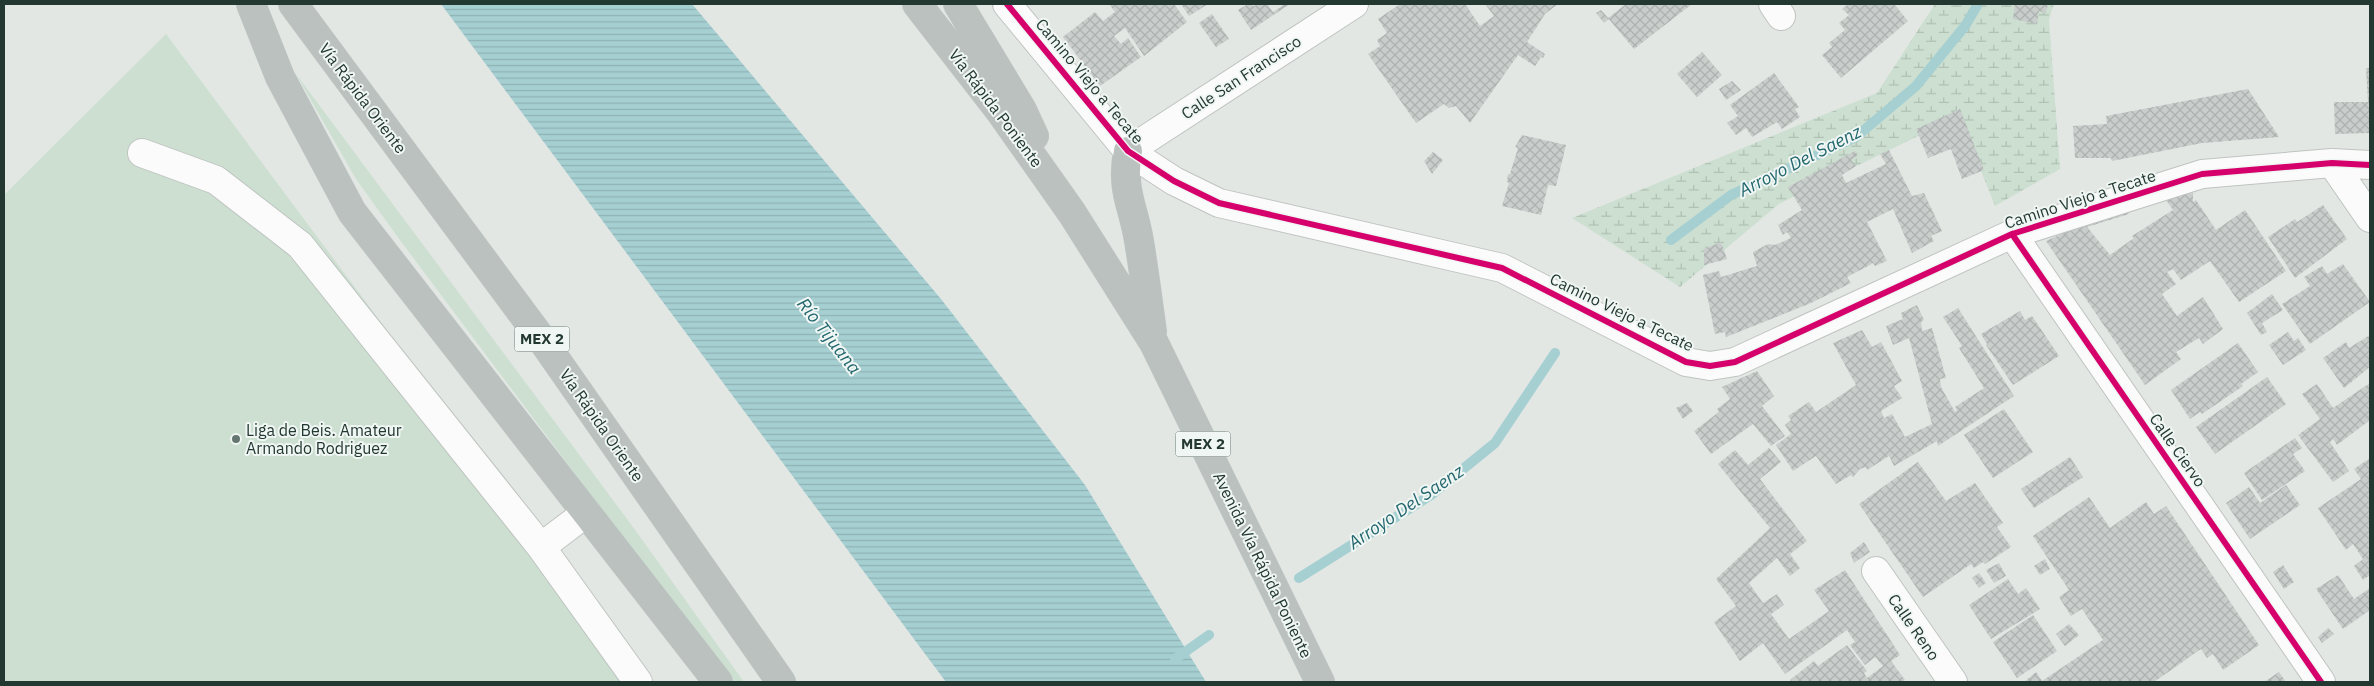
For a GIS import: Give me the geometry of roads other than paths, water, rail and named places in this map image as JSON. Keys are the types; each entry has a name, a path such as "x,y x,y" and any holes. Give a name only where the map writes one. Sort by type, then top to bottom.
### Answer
{"highway":[{"path":"251,4 280,77 352,212 718,682"},
{"name":"Vía Rápida Oriente","path":"292,4 540,337 781,682"},
{"name":"Vía Rápida Poniente","path":"917,4 1000,111 1072,213"},
{"path":"958,4 1022,110 1072,213"},
{"path":"1128,151 1125,185 1139,239 1154,343"},
{"name":"Avenida Vía Rápida Poniente","path":"1072,213 1154,343 1320,682"}],"street":[{"name":"Camino Viejo a Tecate","path":"1007,4 1128,151 1174,181 1219,203 1502,268 1686,362 1710,366 1735,362 2012,234 2202,174 2332,163 2370,165"},
{"name":"Calle San Francisco","path":"1128,151 1354,4"},
{"path":"142,153 216,180 300,245 540,547 638,682"},
{"path":"2332,163 2370,218"},
{"name":"Calle Ciervo","path":"2012,234 2321,682"},
{"path":"540,547 586,512"},
{"name":"Calle Reno","path":"1876,571 1953,682"}],"water":[{"name":"Río Tijuana","path":"441,4 692,4 941,299 1085,485 1206,682 946,682"}],"waterway":[{"name":"Arroyo Del Saenz","path":"1671,240 1731,195 1856,137 1916,86 1965,26 1978,4"},
{"name":"Arroyo Del Saenz","path":"1299,578 1431,495 1495,443 1555,353"},
{"name":"Arroyo Del Saenz","path":"1175,659 1209,635"}],"place":[{"name":"Liga de Beis. Amateur Armando Rodriguez","path":"236,439"}]}
